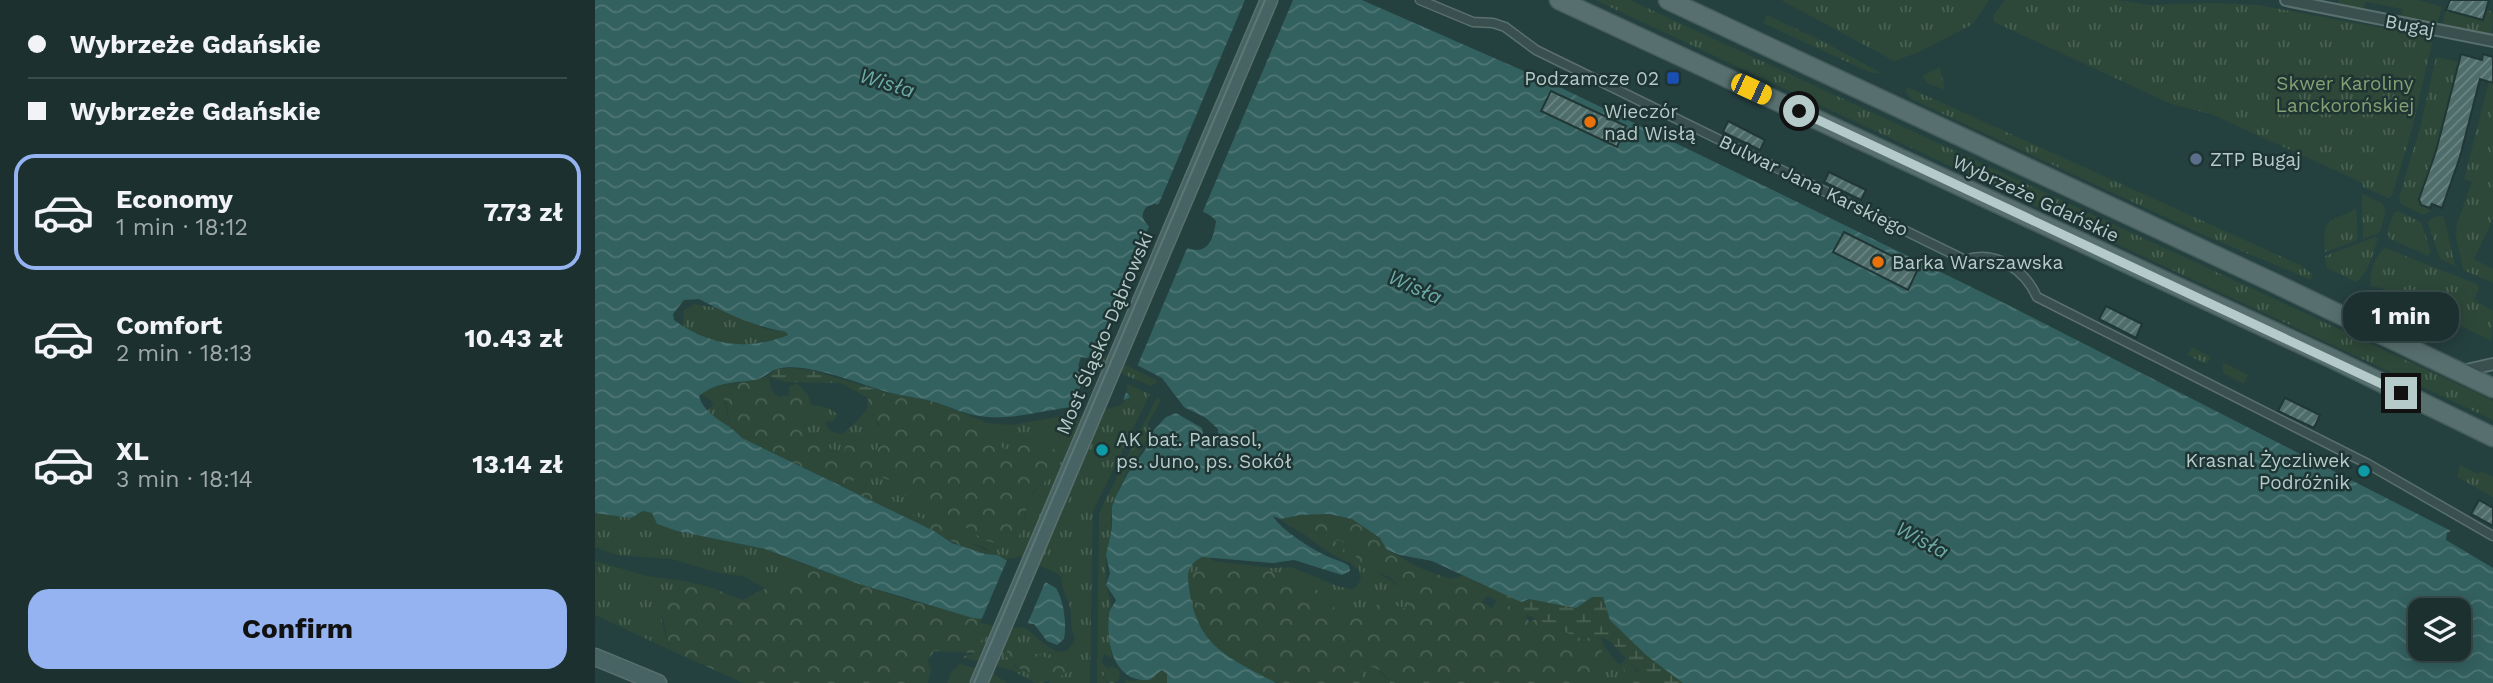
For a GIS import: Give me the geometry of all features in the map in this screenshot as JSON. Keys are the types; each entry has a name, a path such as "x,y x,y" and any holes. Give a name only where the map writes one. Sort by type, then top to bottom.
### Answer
{"main road":[{"name":"Most Śląsko-Dąbrowski","path":"979,683 1269,0"},
{"name":"Wybrzeże Gdańskie","path":"1559,0 2333,359 2493,437"},
{"name":"Wybrzeże Gdańskie","path":"1668,0 2260,276 2493,388"},
{"path":"595,657 658,683"}],"street":[{"name":"Bulwar Jana Karskiego","path":"1420,0 1473,22 1505,27 1537,50 1965,260 1986,258 2004,262 2021,272 2037,297 2368,464 2493,536"},
{"name":"Bugaj","path":"2286,0 2493,41"},
{"path":"2460,372 2493,364"}],"green space":[{"path":"1595,0 1630,0 2479,394 2493,401 2493,420"},
{"path":"1781,0 1989,0 1973,24 1917,53 1894,61"},
{"name":"Skwer Karoliny Lanckorońskiej","path":"2005,0 2117,0 2150,5 2258,5 2431,37 2433,39 2412,129 2392,196 2388,198 2363,187 2363,183 2211,114 2171,104 1994,22 1993,16"},
{"path":"2339,0 2419,0 2442,7 2437,24 2402,17 2402,9 2366,2 2364,9 2338,4"},
{"path":"2446,10 2483,20 2486,10 2493,12 2492,34 2442,25"},
{"path":"1767,15 1883,74 1869,72 1763,23"},
{"path":"2436,57 2459,62 2436,151 2419,199 2421,205 2430,208 2429,212 2423,215 2401,204 2399,197 2420,128"},
{"path":"1940,67 1945,90 1927,83 1922,76"},
{"path":"2489,82 2493,83 2493,219 2474,259 2493,269 2493,283 2463,270 2456,236 2457,224 2472,182 2464,179"},
{"path":"1907,87 2300,265 2312,274 2311,280 2206,236 1911,99 1906,92"},
{"path":"2362,194 2382,203 2386,210 2380,232 2363,239"},
{"path":"2356,205 2358,240 2325,252 2328,224 2354,210"},
{"path":"2397,211 2421,222 2431,252 2428,256 2390,239 2387,232"},
{"path":"2444,217 2455,266 2440,259 2428,223 2431,218"},
{"path":"2378,238 2370,262 2356,282 2327,268 2325,256"},
{"path":"2385,248 2477,284 2479,288 2474,300 2493,311 2492,341 2384,289 2371,286 2373,265"},
{"path":"694,304 717,308 766,329 786,332 788,335 749,344 708,339 684,327 683,311"},
{"path":"2192,347 2211,357 2207,364 2187,355"},
{"path":"1103,356 1158,381 1151,386 1090,360"},
{"path":"2223,362 2248,375 2244,384 2223,373"},
{"path":"776,369 810,370 889,393 882,397 868,398 841,383 786,382 768,376"},
{"path":"768,376 772,391 779,397 789,395 789,387 797,383 808,395 811,405 801,417 810,437 842,455 847,443 859,440 867,455 872,457 881,445 872,440 872,432 880,425 867,409 868,398 882,397 889,393 936,402 987,423 1004,450 1027,441 1049,443 1057,453 1054,466 1046,480 1032,494 1023,527 1011,547 984,540 940,509 926,510 911,503 898,484 876,475 855,478 851,484 889,496 904,512 941,525 967,542 997,555 972,550 742,438 730,427 726,402 721,396 722,390 734,384"},
{"path":"736,382 722,390 730,427 713,418 707,411 713,405 712,401 701,394 709,388"},
{"path":"1127,384 1150,394 1093,511 1090,683 1048,683 1053,681 1045,658 1026,651 1018,644 1014,666 1045,683 1035,683 1014,671 962,657 974,653 985,620 1024,627 1052,649 1065,651 1071,647 1075,638 1062,579 1058,574 1020,556 1005,561 941,525 904,512 889,496 850,485 854,478 876,475 898,484 911,503 926,510 940,509 961,522 1026,519 1030,498 1045,482 1027,441 1004,451 987,423 1011,425 1057,417 1083,417 1120,405 1130,397 1126,390"},
{"path":"1157,397 1161,400 1148,423 1151,429 1116,496 1111,519 1112,528 1106,555 1106,585 1111,603 1109,628 1112,658 1104,654 1101,662 1107,668 1103,677 1107,683 1097,683 1099,513"},
{"path":"811,405 826,407 838,415 833,421 825,422 831,431 842,434 867,409 879,427 881,438 872,458 867,455 858,440 847,443 842,455 810,437 801,417"},
{"path":"2460,465 2478,474 2481,471 2493,477 2493,497 2457,477"},
{"path":"643,511 652,513 657,524 677,531 765,549 803,564 774,587 764,588 743,576 719,573 672,559 616,555 595,547 595,513 631,518"},
{"path":"1329,514 1352,519 1380,538 1387,550 1420,568 1450,579 1464,575 1480,583 1487,596 1482,602 1492,608 1497,600 1524,610 1529,622 1538,618 1586,638 1601,637 1602,654 1608,668 1595,675 1595,683 1390,683 1379,670 1362,667 1360,672 1366,683 1280,683 1239,655 1216,644 1205,630 1191,582 1193,573 1212,563 1250,566 1296,579 1316,589 1334,608 1349,615 1359,614 1384,603 1404,608 1408,605 1408,597 1397,584 1386,576 1359,565 1356,562 1356,552 1340,540 1335,541 1349,563 1280,519"},
{"path":"1340,540 1356,552 1360,566 1397,585 1409,597 1408,605 1404,608 1383,603 1351,616 1340,612 1310,585 1286,576 1200,612 1206,630 1213,639 1280,683 1223,654 1204,635 1193,608 1187,580 1189,568 1196,560 1208,557 1214,561 1272,568 1291,567 1340,587 1352,589 1361,579 1359,570 1345,559 1343,551 1334,541"},
{"path":"595,561 647,576 684,581 661,611 670,650 595,615"},
{"path":"803,564 908,600 985,620 983,638 974,653 934,651 928,661 931,670 928,683 743,683 670,650 661,611 684,581 710,587 743,600 781,581"},
{"path":"1480,583 1504,593 1596,584 1691,683 1657,683 1635,668 1611,642 1601,637 1579,638 1549,625 1487,596"},
{"path":"1601,637 1604,646 1618,664 1622,663 1627,683 1595,683 1595,675 1608,668 1602,654"},
{"path":"1009,642 1042,656 1062,660 1069,665 1069,671 1053,681 1040,682 1006,656"},
{"path":"1627,658 1637,672 1647,665 1683,683 1627,683 1622,663"},
{"path":"960,664 994,674 1007,683 947,683 952,671"},
{"path":"1109,667 1115,667 1120,675 1118,681 1109,683 1104,678 1104,672"},
{"path":"1362,667 1377,668 1390,683 1366,683 1360,672"},
{"path":"1162,670 1167,674 1167,683 1125,683 1126,680 1145,679"}],"water":[{"name":"Wisła","path":"595,0 1362,0 1549,82 1785,196 2000,301 2451,531 2447,533 2446,540 2493,568 2493,683 1683,683 1646,655 1610,620 1603,597 1592,597 1576,608 1529,599 1521,602 1432,561 1387,550 1380,538 1352,519 1329,514 1280,519 1273,516 1303,543 1349,566 1350,571 1342,575 1294,560 1273,563 1202,557 1193,563 1189,570 1188,583 1193,608 1208,638 1230,657 1276,683 1167,683 1167,674 1162,670 1149,680 1137,679 1119,667 1109,636 1109,613 1116,600 1106,585 1110,573 1106,555 1112,528 1112,507 1128,473 1145,450 1154,430 1166,417 1176,413 1202,428 1204,440 1209,444 1218,439 1218,429 1206,418 1184,407 1162,378 1129,361 1097,354 1081,357 1078,366 1121,388 1130,397 1109,403 1016,416 989,417 969,414 932,401 891,393 818,371 788,367 774,370 758,379 718,386 699,396 712,415 742,438 934,531 952,543 985,554 997,555 1056,588 1063,606 1065,627 1064,639 1057,645 1047,641 1034,624 973,618 859,584 765,549 677,531 657,524 652,513 643,511 631,518 595,513","holes":["1154,204 1204,212 1216,221 1214,233 1206,247 1200,250 1187,248 1147,225 1143,216 1146,207","699,299 741,319 786,332 788,335 744,344 701,336 674,320 673,314 684,300"]}],"pier":[{"path":"1245,0 1293,0 1201,216 1157,208"},
{"path":"1151,222 1188,246 1136,369 1107,356 1092,359"},
{"path":"1088,369 1128,388 1121,405 1070,411"},
{"path":"1008,558 1047,578 1026,627 1009,628 980,623"}],"building":[{"path":"2450,0 2489,0 2483,20 2446,10"},
{"path":"2461,54 2482,60 2483,54 2493,57 2493,83 2480,79 2460,157 2442,208 2432,204 2430,208 2421,205 2419,199 2436,151"},
{"name":"Wieczór nad Wisłą","path":"1551,91 1626,126 1617,147 1541,111"},
{"path":"1728,121 1765,140 1760,150 1723,132"},
{"path":"1829,172 1866,190 1861,200 1824,182"},
{"path":"1844,232 1918,269 1908,290 1833,252"},
{"path":"2106,306 2142,324 2136,338 2099,319"},
{"path":"2285,398 2320,415 2314,428 2278,411"},
{"path":"2479,500 2493,508 2493,526 2471,514"}],"tram line":[{"path":"974,683 1265,0"}],"place":[{"name":"Podzamcze 02","path":"1673,78"},
{"name":"Wieczór nad Wisłą","path":"1590,122"},
{"name":"ZTP Bugaj","path":"2196,159"},
{"name":"Barka Warszawska","path":"1878,262"},
{"name":"AK bat. Parasol, ps. Juno, ps. Sokół","path":"1102,450"},
{"name":"Krasnal Życzliwek Podróżnik","path":"2364,471"}],"route":[{"path":"1799,111 2401,393"}]}
